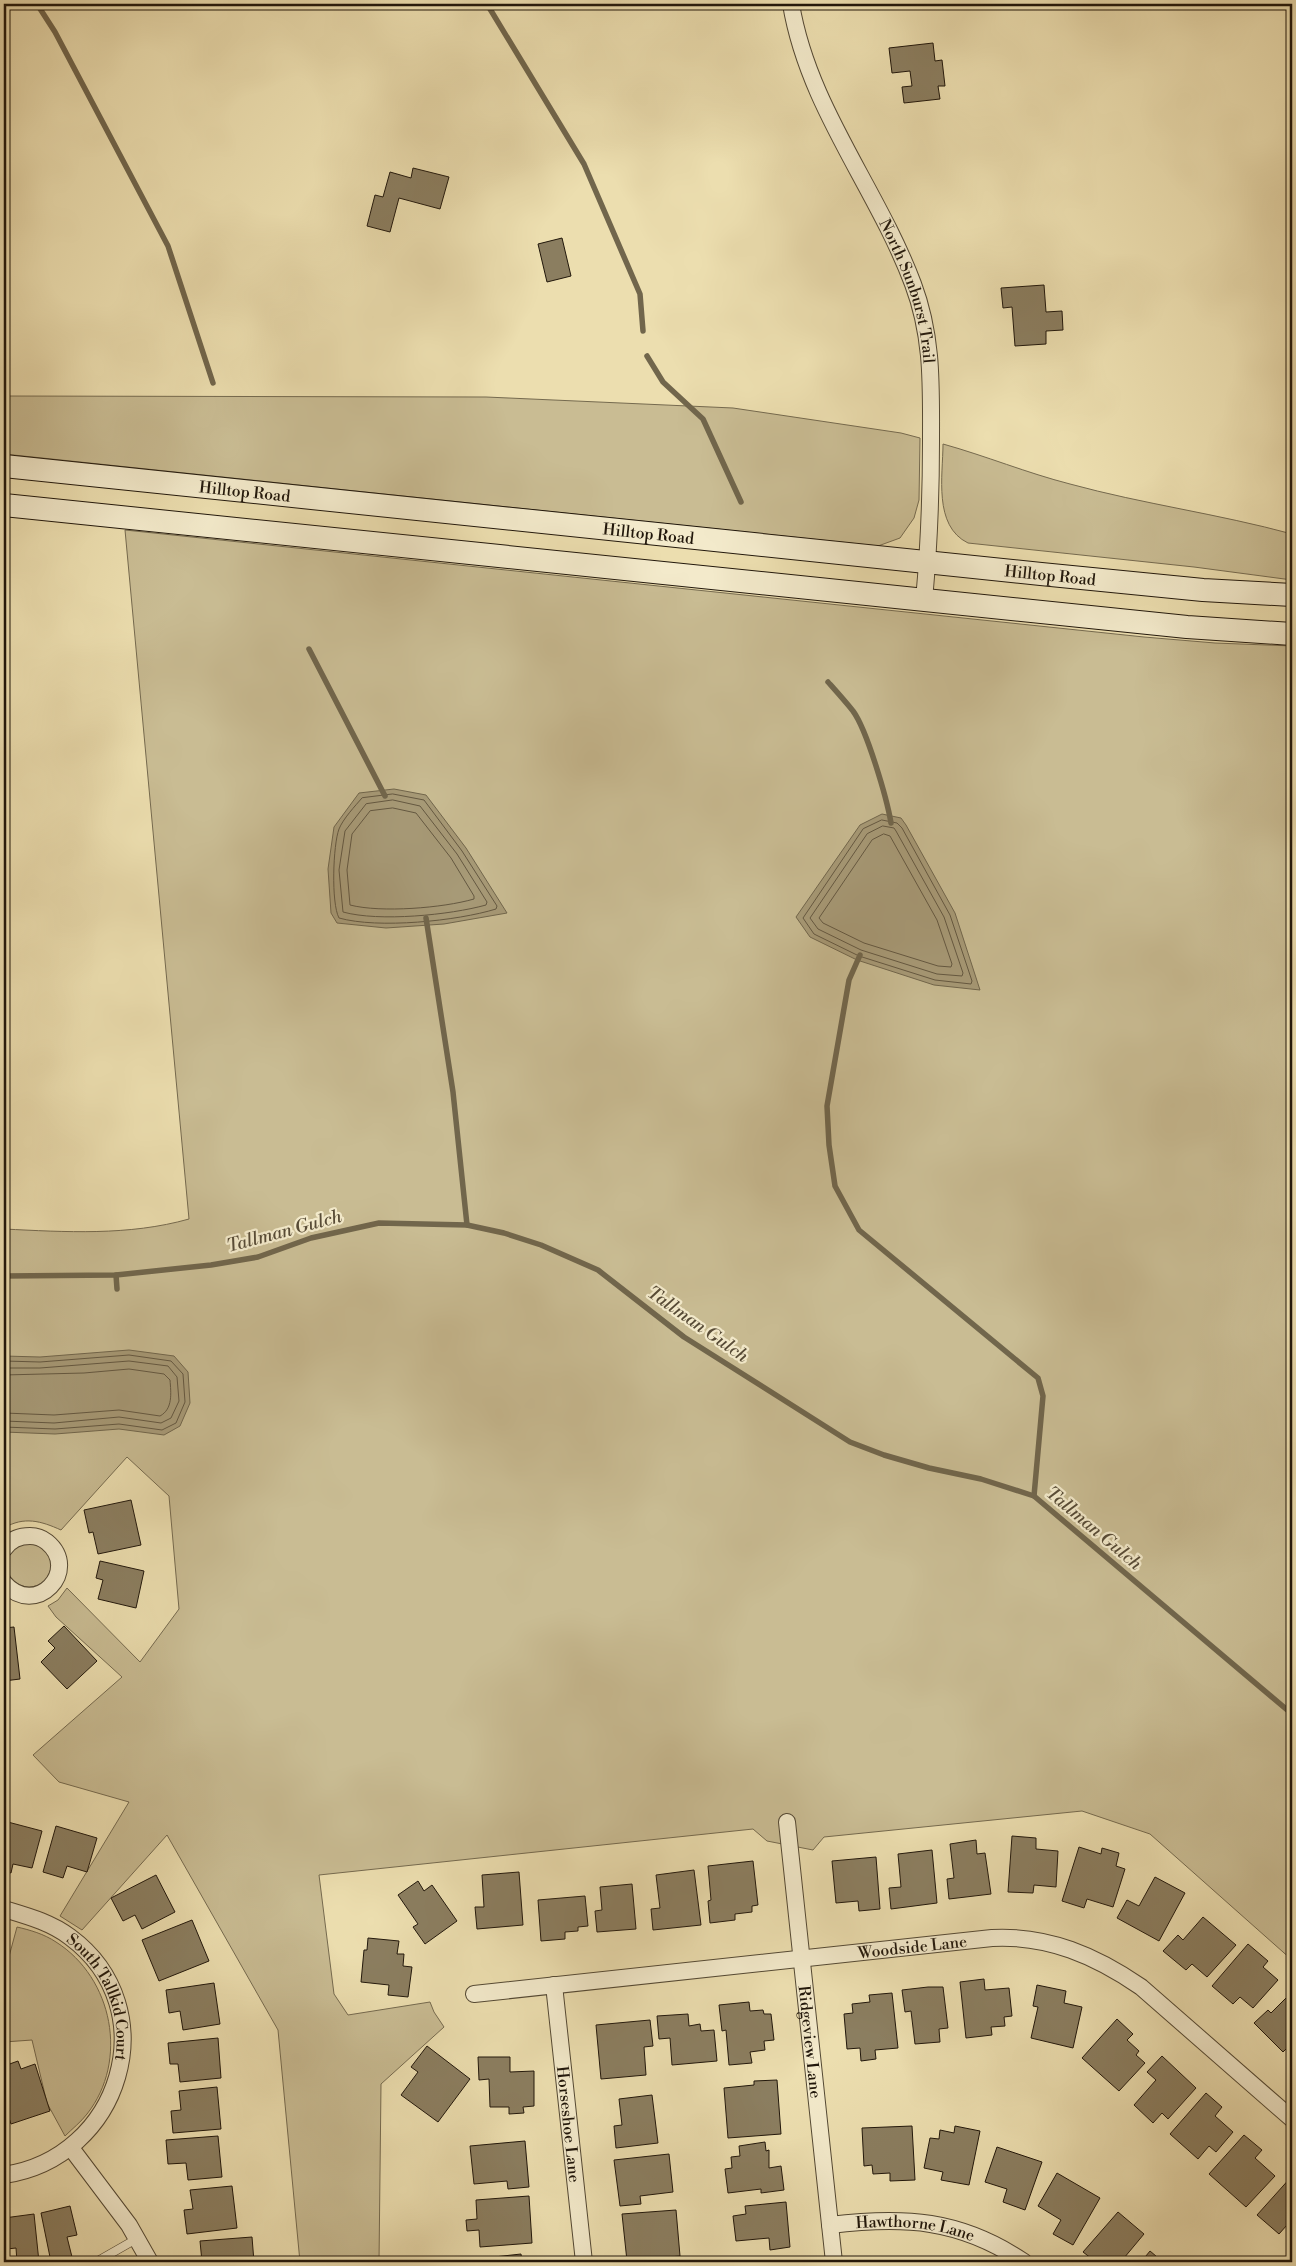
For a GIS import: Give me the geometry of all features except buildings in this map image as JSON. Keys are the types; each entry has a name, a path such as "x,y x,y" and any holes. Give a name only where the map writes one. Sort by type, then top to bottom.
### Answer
{"main road":[{"name":"Hilltop Road","path":"4,466 1176,588 1292,595"},
{"path":"4,505 1187,627 1292,634"}],"street":[{"name":"North Sunburst Trail","path":"791,4 805,60 828,114 903,260 924,318 931,370 930,523 924,600"},
{"path":"4,1549 15,1539 34,1536 43,1539 51,1545 59,1563 58,1573 54,1582 47,1590 38,1594 28,1596 18,1594 4,1583"},
{"name":"Ridgeview Lane","path":"788,1822 834,2262"},
{"name":"South Tallkid Court","path":"4,1910 44,1922 71,1938 98,1965 107,1981 119,2012 122,2050 118,2078 98,2118 71,2148"},
{"name":"Woodside Lane","path":"474,1994 1008,1937 1048,1942 1071,1948 1117,1971 1141,1987 1292,2119"},
{"name":"Horseshoe Lane","path":"554,1985 584,2262"},
{"path":"4,2175 36,2166 71,2148 138,2238 150,2262"},
{"name":"Hawthorne Lane","path":"830,2225 882,2220 938,2225 986,2240 1024,2262"}],"lane":[{"path":"96,2262 138,2238"}],"shaded area":[{"path":"4,396 486,397 733,408 901,433 920,438 919,500 914,518 900,538 878,546 4,454"},
{"path":"943,444 1070,484 1292,534 1292,580 1194,567 968,543 957,535 949,525 945,512 942,499"},
{"path":"125,530 1144,637 1215,643 1292,646 1292,1960 1150,1834 1082,1811 824,1837 813,1850 767,1841 753,1829 319,1875 334,1994 348,2015 430,2002 444,2027 381,2084 379,2262 300,2262 278,2030 167,1835 82,1930 60,1916 129,1802 59,1782 33,1755 122,1677 56,1617 48,1606 58,1600 67,1588 140,1662 179,1609 169,1496 127,1457 61,1530 32,1521 11,1524 4,1528 4,1229 97,1232 143,1228 189,1219"},
{"path":"25,1543 33,1543 45,1549 51,1565 45,1581 33,1587 25,1587 13,1581 7,1569 7,1561 13,1549"},
{"path":"17,1927 51,1939 75,1958 91,1977 102,1998 109,2022 111,2046 108,2070 100,2093 85,2117 65,2136 47,2103 32,2040 4,2042 4,1975"}],"water":[{"path":"394,789 426,795 466,848 507,913 444,924 386,928 337,923 331,913 328,869 334,827 359,793"},
{"path":"882,814 901,818 955,913 980,990 934,985 857,960 810,937 796,917 860,825"},
{"path":"129,1350 174,1356 188,1372 190,1403 180,1426 164,1435 119,1429 55,1434 4,1432 4,1356 40,1357"}],"waterway":[{"path":"37,4 55,32 168,246 213,383"},
{"path":"487,4 584,164 640,294 643,331"},
{"path":"647,356 663,382 703,419 741,502"},
{"path":"309,649 385,796"},
{"path":"828,682 853,711 864,733 881,782 891,823"},
{"path":"426,918 453,1092 467,1225"},
{"path":"860,955 849,980 827,1106 829,1145 835,1186 859,1230 1038,1378 1043,1396 1034,1496"},
{"name":"Tallman Gulch","path":"4,1276 116,1275 211,1265 258,1257 311,1238 379,1223 467,1225 504,1233 541,1245 598,1270 684,1337 850,1442 884,1455 929,1468 981,1479 1034,1496 1292,1714"},
{"path":"116,1275 117,1289"}]}
